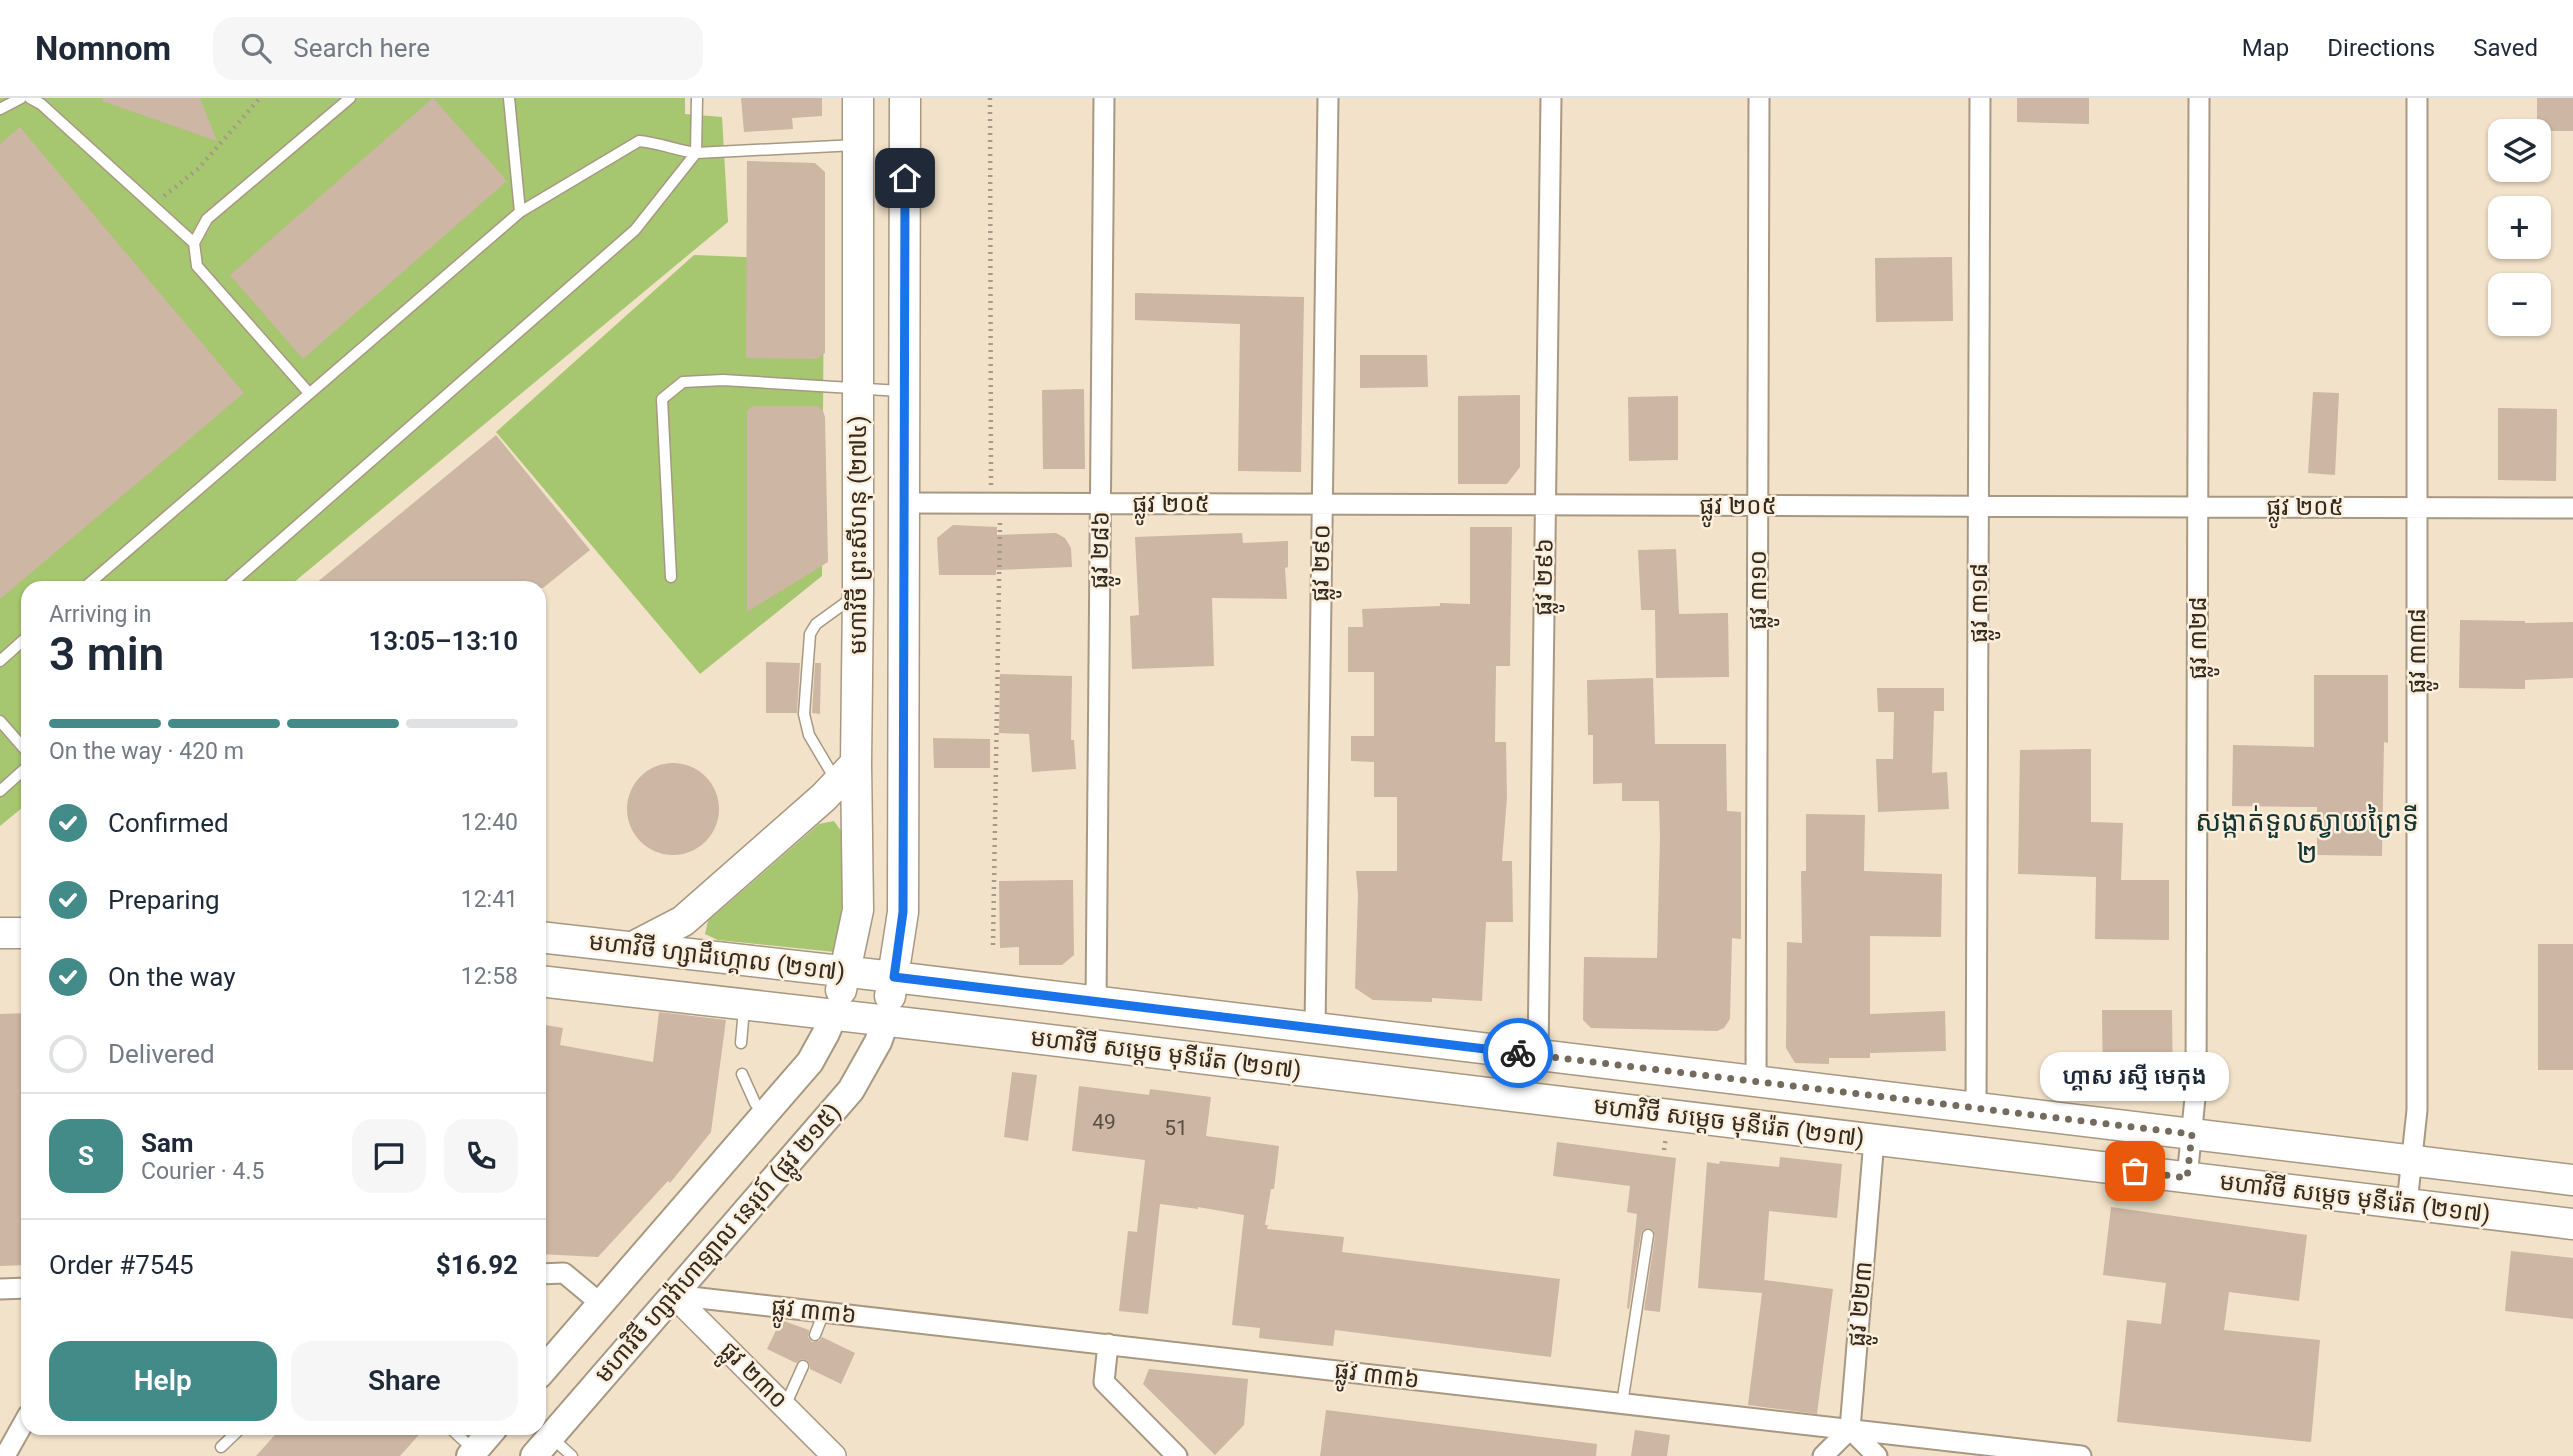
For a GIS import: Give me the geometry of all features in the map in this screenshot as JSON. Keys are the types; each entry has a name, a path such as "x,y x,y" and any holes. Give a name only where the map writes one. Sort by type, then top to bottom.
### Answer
{"main road":[{"name":"មហាវិថី ព្រះសីហនុ (២៧៤)","path":"834,1014 846,972 858,910 857,815 847,773 858,593 858,98"},
{"name":"មហាវិថី ព្រះសីហនុ (២៧៤)","path":"886,1020 903,912 905,98"},
{"path":"634,947 683,921 847,773"},
{"path":"0,933 21,933"},
{"name":"មហាវិថី ហ្សាដឹហ្គោល (២១៧)","path":"546,938 894,977"},
{"name":"មហាវិថី សម្តេច មុនីរ៉េត (២១៧)","path":"894,977 2573,1180"},
{"name":"មហាវិថី ហ្សាដឹហ្គោល (២១៧)","path":"546,982 886,1020"},
{"name":"មហាវិថី ហ្សាវ៉ាហាឡាល នេរុហ៍ (ផ្លូវ ២១៥)","path":"546,1367 810,1062 827,1033 834,1014"},
{"name":"មហាវិថី សម្តេច មុនីរ៉េត (២១៧)","path":"886,1020 2573,1224"},
{"name":"មហាវិថី ហ្សាវ៉ាហាឡាល នេរុហ៍ (ផ្លូវ ២១៥)","path":"542,1446 851,1090 878,1042 886,1020"},
{"path":"472,1453 488,1435"}],"street":[{"name":"ផ្លូវ ២៨៦","path":"1096,1002 1104,98"},
{"name":"ផ្លូវ ២៩០","path":"1315,1028 1328,98"},
{"name":"ផ្លូវ ២៩៦","path":"1538,1055 1551,98"},
{"name":"ផ្លូវ ៣១០","path":"1756,1081 1759,98"},
{"name":"ផ្លូវ ៣១៨","path":"1976,1108 1980,98"},
{"name":"ផ្លូវ ៣២៨","path":"2187,1178 2196,1088 2199,98"},
{"name":"ផ្លូវ ៣៣៨","path":"2407,1204 2417,1111 2417,98"},
{"name":"ផ្លូវ ២០៥","path":"904,503 2573,508"},
{"name":"ផ្លូវ ២២៣","path":"1850,1429 1874,1140"},
{"path":"546,1274 564,1273 600,1303"},
{"path":"0,1289 21,1289"},
{"name":"ផ្លូវ ៣៣៦","path":"673,1295 2081,1456"},
{"name":"ផ្លូវ ២៣០","path":"673,1295 834,1456"},
{"path":"1108,1345 1104,1382 1177,1456"},
{"path":"5,1456 21,1427"},
{"path":"1823,1456 1850,1429 1877,1456"}],"lane":[{"path":"0,109 21,98"},
{"path":"30,98 41,104 194,243"},
{"path":"309,393 197,266 194,243 207,219 350,98"},
{"path":"509,98 520,212"},
{"path":"234,581 635,230 696,153 696,98"},
{"path":"92,581 520,212 639,141 661,143 674,149 696,153 858,145"},
{"path":"671,577 662,399 683,382 723,380 904,391"},
{"path":"847,773 809,735 804,714 810,634 816,624 858,593"},
{"path":"0,660 21,642"},
{"path":"0,721 21,745"},
{"path":"0,791 21,772"},
{"path":"741,1043 744,1004"},
{"path":"742,1074 755,1104 765,1114"},
{"path":"1622,1404 1648,1235"},
{"path":"815,1335 824,1312"},
{"path":"785,1406 803,1366"},
{"path":"221,1447 234,1435"},
{"path":"456,1435 472,1453"},
{"path":"542,1446 572,1456"}],"path":[{"path":"153,205 199,169 260,98"},
{"path":"990,98 996,503 993,945"}],"green space":[{"path":"0,98 685,98 685,114 722,117 728,222 295,581 21,581 21,809 0,826"},
{"path":"694,255 824,260 822,576 700,674 496,432"},
{"path":"834,821 844,835 843,899 835,952 718,940 705,934 708,921 819,824"}],"building":[{"path":"103,98 200,98 217,141 102,101"},
{"path":"433,98 507,181 303,359 230,275"},
{"path":"741,98 822,98 822,116 792,118 793,129 744,132"},
{"path":"2017,98 2089,98 2089,124 2017,122"},
{"path":"2537,98 2573,98 2573,131 2551,131 2551,119 2537,119"},
{"path":"20,127 244,393 0,599 0,144"},
{"path":"747,161 815,163 825,172 825,353 816,359 746,358"},
{"path":"1952,257 1953,321 1876,322 1875,258"},
{"path":"1135,293 1304,297 1301,472 1238,471 1240,324 1135,320"},
{"path":"1360,355 1427,355 1428,387 1360,388"},
{"path":"1084,389 1085,469 1043,469 1042,390"},
{"path":"2313,392 2339,393 2335,475 2308,473"},
{"path":"1520,395 1520,467 1507,484 1458,484 1458,396"},
{"path":"1678,396 1678,460 1629,461 1628,397"},
{"path":"752,406 818,406 823,411 828,562 747,612 747,411"},
{"path":"2498,408 2557,409 2556,481 2498,480"},
{"path":"496,435 590,550 546,586 546,581 319,581"},
{"path":"953,525 997,527 997,535 1056,533 1065,538 1071,548 1072,567 996,570 996,575 939,575 937,538"},
{"path":"1470,527 1512,527 1510,666 1496,666 1495,742 1506,742 1507,797 1502,861 1512,861 1513,922 1486,922 1482,1001 1432,998 1432,1002 1373,1000 1355,988 1358,895 1356,871 1397,871 1397,797 1374,797 1374,762 1351,761 1351,736 1374,736 1374,672 1348,672 1348,627 1363,627 1362,609 1440,606 1440,603 1470,604"},
{"path":"1242,533 1243,543 1288,541 1288,567 1285,568 1287,599 1212,598 1214,666 1132,669 1130,616 1139,615 1135,537"},
{"path":"1676,549 1679,614 1728,613 1729,677 1656,678 1655,610 1641,610 1638,550"},
{"path":"2460,620 2573,622 2573,678 2525,680 2525,689 2459,688"},
{"path":"766,662 800,663 797,713 766,713"},
{"path":"815,663 821,663 820,714 812,713"},
{"path":"1000,674 1072,676 1071,740 1074,740 1076,769 1032,772 1029,734 999,733"},
{"path":"2314,675 2388,675 2388,743 2384,742 2382,856 2317,855 2317,807 2232,806 2233,745 2314,747"},
{"path":"1653,678 1655,744 1726,744 1727,811 1741,812 1741,939 1732,938 1730,1019 1724,1028 1717,1031 1591,1028 1583,1020 1584,957 1657,958 1660,837 1659,801 1622,801 1622,783 1593,784 1593,735 1588,735 1587,680"},
{"path":"1877,688 1944,688 1944,711 1934,711 1932,773 1947,772 1949,809 1878,812 1876,759 1893,759 1894,712 1878,712"},
{"path":"933,738 990,739 990,768 934,768"},
{"path":"2091,749 2091,822 2123,823 2121,880 2169,880 2169,940 2095,939 2096,877 2018,874 2020,750"},
{"path":"673,763 690,767 705,777 715,792 719,809 715,826 705,841 690,851 673,855 656,851 641,841 631,826 627,809 631,792 641,777 656,767"},
{"path":"1806,814 1865,815 1864,871 1942,874 1941,937 1870,936 1870,1014 1945,1011 1946,1051 1870,1053 1870,1058 1829,1058 1829,1064 1795,1063 1786,1048 1787,942 1802,943 1801,871 1806,871"},
{"path":"1073,880 1074,955 1062,965 1019,965 1019,947 1000,948 999,881"},
{"path":"2538,944 2573,944 2573,1070 2538,1070"},
{"path":"2102,1010 2172,1010 2173,1094 2103,1094"},
{"path":"659,1012 726,1020 711,1132 670,1183 668,1181 598,1257 546,1254 546,1025 563,1028 560,1045 653,1062"},
{"path":"21,1013 21,1265 0,1266 0,1014"},
{"path":"1012,1072 1037,1075 1028,1141 1004,1137"},
{"path":"1079,1086 1149,1095 1150,1089 1211,1097 1206,1136 1279,1146 1274,1189 1271,1189 1265,1225 1268,1225 1267,1229 1344,1237 1342,1252 1560,1279 1551,1357 1335,1330 1333,1346 1259,1338 1260,1328 1232,1325 1244,1215 1198,1207 1160,1204 1148,1314 1119,1311 1128,1231 1137,1232 1145,1160 1072,1151"},
{"path":"1557,1142 1676,1158 1660,1312 1644,1310 1655,1236 1653,1230 1648,1228 1641,1234 1629,1309 1627,1308 1637,1214 1627,1212 1630,1186 1553,1176"},
{"path":"1780,1157 1842,1164 1837,1218 1769,1211 1764,1280 1833,1289 1817,1414 1748,1405 1762,1293 1698,1288 1707,1162 1779,1167"},
{"path":"2111,1207 2307,1235 2299,1301 2229,1292 2224,1330 2320,1340 2311,1442 2117,1422 2127,1320 2161,1324 2166,1283 2103,1275"},
{"path":"2511,1251 2573,1258 2573,1319 2505,1311"},
{"path":"781,1320 809,1330 808,1337 812,1342 819,1341 822,1337 855,1353 841,1384 810,1369 807,1360 802,1359 796,1363 767,1349"},
{"path":"1149,1369 1248,1379 1244,1425 1215,1455 1143,1384"},
{"path":"1326,1410 1597,1444 1596,1456 1320,1456"},
{"path":"1635,1430 1670,1435 1667,1456 1631,1456"},
{"path":"275,1435 419,1435 400,1456 256,1456"}],"way so far":[{"path":"1518,1053 2192,1134 2187,1178 2135,1171"}],"place":[{"name":"ហ្គាស រស្មី មេកុង","path":"2135,1171"}],"district":[{"name":"សង្កាត់ទួលស្វាយព្រៃទី ២","path":"2307,837"}],"route":[{"path":"905,178 903,912 894,977 1518,1053"}]}
